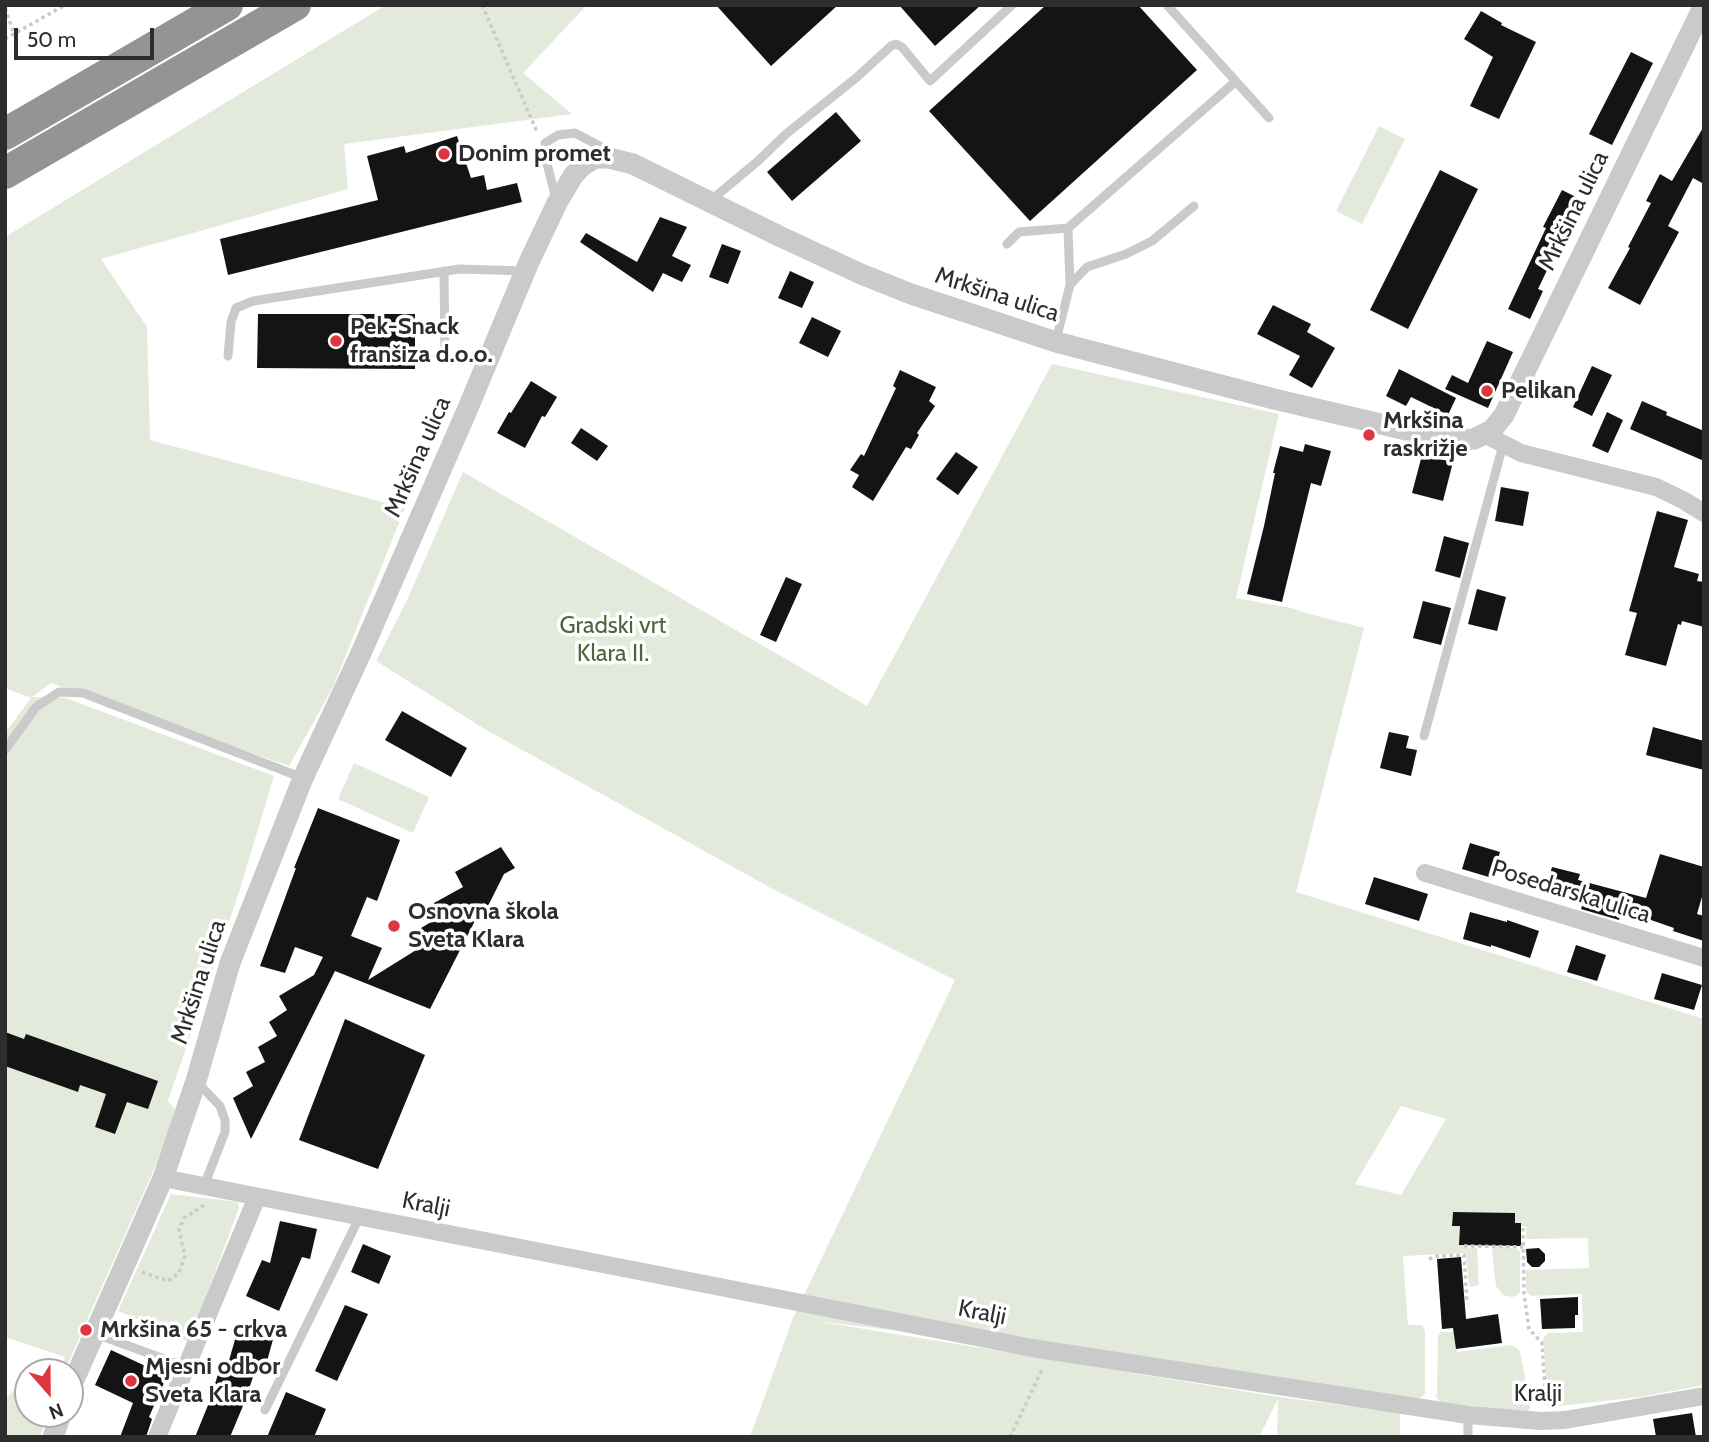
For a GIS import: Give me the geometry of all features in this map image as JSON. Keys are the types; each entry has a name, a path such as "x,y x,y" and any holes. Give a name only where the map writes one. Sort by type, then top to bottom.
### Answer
{"highway":[{"path":"5,134 227,5"},
{"path":"5,173 295,5"}],"street":[{"name":"Mrkšina ulica","path":"1494,440 1492,430 1504,415 1704,5"},
{"name":"Mrkšina ulica","path":"84,1358 163,1178 196,1081 230,963 303,778 361,653 525,271 557,203 573,176 582,166 596,158 633,164 779,236 911,294 1056,342 1274,399 1433,436 1457,440 1494,440 1521,453 1656,487 1704,513"},
{"name":"Posedarska ulica","path":"1425,873 1704,958"},
{"name":"Kralji","path":"163,1178 1051,1350 1468,1415 1543,1421 1565,1420 1704,1396"},
{"path":"157,1437 257,1197"}],"lane":[{"path":"710,201 891,46 896,44 902,47 930,81 1012,5"},
{"path":"1167,5 1269,118"},
{"path":"1007,244 1019,232 1068,228 1235,82"},
{"path":"557,203 545,156 545,143 558,135 575,133 633,164"},
{"path":"1070,285 1087,267 1126,254 1152,240 1194,206"},
{"path":"1056,342 1070,285 1068,228"},
{"path":"228,356 231,322 236,308 253,301 460,269 525,271"},
{"path":"444,271 445,357"},
{"path":"1424,736 1494,440"},
{"path":"5,750 36,707 59,692 83,694 303,778"},
{"path":"196,1081 220,1106 225,1120 225,1132 209,1187"},
{"path":"265,1410 359,1217"},
{"path":"94,1334 186,1367"},
{"path":"1468,1415 1468,1437"}],"path":[{"path":"5,39 65,5"},
{"path":"482,5 534,129 545,143"},
{"path":"5,8 14,34"},
{"path":"137,1269 168,1281 180,1273 186,1256 179,1230 184,1218 212,1198 209,1187"},
{"path":"1523,1228 1524,1293 1529,1329 1542,1343 1543,1421"},
{"path":"1464,1247 1523,1247"},
{"path":"1429,1259 1464,1255 1467,1302"},
{"path":"1010,1437 1051,1350"}],"green space":[{"path":"386,5 587,5 523,73 572,114 344,144 348,189 101,259 147,327 150,440 405,508 333,687 289,766 51,683 32,697 66,698 274,776 240,889 168,1101 175,1109 166,1138 70,1358 5,1337 5,733 31,698 5,688 5,237"},
{"path":"1379,126 1405,139 1362,224 1336,211"},
{"name":"Gradski vrt Klara II.","path":"1052,364 1279,414 1236,598 1291,608 1364,628 1296,892 1704,1019 1704,1385 1640,1397 1550,1407 1543,1338 1549,1333 1583,1332 1582,1294 1532,1296 1526,1289 1526,1270 1589,1268 1588,1238 1526,1239 1526,1227 1515,1223 1514,1213 1453,1212 1452,1226 1460,1226 1459,1245 1464,1248 1477,1248 1479,1285 1469,1285 1466,1253 1403,1256 1408,1325 1421,1325 1425,1331 1425,1394 1418,1399 1227,1370 816,1321 1279,1397 1400,1413 1400,1437 1277,1437 1278,1399 1259,1437 750,1437 793,1318 955,980 769,887 488,731 376,661 408,598 463,472 867,706","holes":["1401,1106 1446,1119 1401,1195 1355,1184"]},
{"path":"354,763 429,797 413,833 338,799"},
{"path":"171,1194 238,1202 239,1208 189,1342 118,1311"},
{"path":"1496,1247 1520,1251 1520,1290 1516,1296 1503,1295 1496,1286 1492,1251"},
{"path":"1441,1332 1454,1332 1457,1352 1511,1345 1517,1348 1520,1352 1530,1409 1525,1412 1505,1412 1441,1403 1435,1395 1438,1336"},
{"path":"14,1392 14,1428 43,1428 40,1437 5,1437 5,1400"}],"building":[{"path":"716,5 838,5 771,66"},
{"path":"899,5 981,5 935,46"},
{"path":"1046,5 1138,5 1197,70 1030,221 929,111"},
{"path":"1481,11 1502,23 1501,25 1536,42 1499,119 1470,106 1493,57 1464,39"},
{"path":"1631,52 1653,63 1612,145 1589,134"},
{"path":"836,112 861,141 792,201 767,172"},
{"path":"1704,126 1704,184 1693,178 1668,226 1679,232 1640,305 1608,288 1651,203 1646,201 1660,174 1672,181"},
{"path":"457,136 471,178 484,175 487,190 517,183 522,202 228,275 220,239 378,200 367,156 404,146 406,153"},
{"path":"1440,170 1478,189 1408,329 1370,310"},
{"path":"1562,190 1586,202 1567,239 1563,237 1538,289 1543,291 1530,319 1508,309"},
{"path":"660,217 687,227 672,256 691,265 682,282 663,273 653,292 580,242 586,233 637,262"},
{"path":"722,244 741,251 728,284 709,277"},
{"path":"790,271 814,282 802,308 778,298"},
{"path":"1273,305 1311,324 1307,332 1335,348 1312,388 1289,375 1300,356 1257,334"},
{"name":"Pek-Snack franšiza d.o.o.","path":"258,314 415,314 415,369 257,368"},
{"path":"812,317 841,331 828,357 799,343"},
{"path":"1487,341 1513,352 1488,408 1445,389 1452,375 1468,383"},
{"path":"1592,366 1612,375 1592,416 1573,407"},
{"path":"1399,369 1456,398 1448,415 1411,397 1406,406 1386,396"},
{"path":"900,370 936,387 929,401 935,406 917,433 919,435 911,449 906,447 873,501 852,487 859,475 850,470 861,454 864,456 896,388 893,386"},
{"path":"531,381 557,397 545,417 542,416 525,448 497,433"},
{"path":"1642,401 1667,412 1666,415 1704,431 1704,461 1630,429"},
{"path":"1607,412 1623,420 1608,453 1592,446"},
{"path":"581,428 608,446 597,461 571,443"},
{"path":"1305,444 1331,451 1321,486 1311,483 1282,602 1247,594 1280,446 1303,452"},
{"path":"956,452 978,467 958,495 936,479"},
{"path":"1422,455 1453,462 1443,501 1412,493"},
{"path":"1501,487 1529,492 1523,526 1495,521"},
{"path":"1657,511 1688,520 1674,567 1699,574 1697,581 1704,582 1704,627 1682,621 1681,625 1678,624 1666,666 1625,655 1637,613 1629,611"},
{"path":"1444,536 1469,543 1460,578 1435,571"},
{"path":"786,577 802,584 776,642 760,635"},
{"path":"1477,589 1506,597 1497,631 1468,624"},
{"path":"1423,601 1451,608 1441,645 1413,638"},
{"path":"402,711 467,748 451,777 385,740"},
{"path":"1653,727 1704,741 1704,770 1646,755"},
{"path":"1389,732 1409,736 1406,748 1417,750 1411,776 1380,768"},
{"path":"318,808 400,840 377,901 367,897 351,936 382,948 368,980 429,942 421,928 441,916 434,903 463,887 455,872 501,847 515,868 504,874 488,906 484,903 430,1009 335,971 251,1139 233,1098 253,1086 246,1072 265,1062 258,1047 277,1036 269,1022 287,1010 279,996 314,975 323,957 295,947 285,973 260,966"},
{"path":"1470,843 1500,852 1492,878 1462,869"},
{"path":"1660,854 1704,867 1704,890 1697,914 1704,916 1704,941 1622,910 1619,920 1581,909 1583,903 1545,893 1552,867 1580,874 1578,880 1646,898"},
{"path":"1374,877 1428,894 1419,921 1365,904"},
{"path":"1470,912 1507,920 1539,931 1530,958 1463,939"},
{"path":"1576,945 1606,955 1597,981 1567,972"},
{"path":"1662,973 1702,985 1694,1010 1654,999"},
{"path":"345,1019 425,1055 378,1169 299,1140"},
{"path":"5,1032 24,1039 26,1034 158,1081 148,1109 127,1102 115,1134 95,1127 106,1094 80,1085 78,1092 5,1066"},
{"path":"1453,1212 1515,1213 1515,1223 1521,1223 1521,1246 1459,1245 1460,1226 1452,1226"},
{"path":"280,1221 317,1229 310,1259 302,1257 279,1311 246,1296 262,1260 270,1263"},
{"path":"363,1244 391,1256 379,1284 351,1272"},
{"path":"1539,1248 1545,1254 1545,1261 1539,1267 1532,1267 1527,1262 1526,1249"},
{"path":"1461,1257 1466,1319 1498,1314 1502,1343 1456,1349 1453,1328 1442,1329 1437,1259"},
{"path":"1578,1297 1575,1328 1542,1329 1540,1299"},
{"path":"345,1305 368,1314 337,1381 315,1371"},
{"path":"240,1322 275,1332 266,1365 258,1362 230,1437 195,1437 222,1362 228,1364"},
{"name":"Mjesni odbor Sveta Klara","path":"111,1350 167,1376 149,1417 152,1419 146,1437 120,1437 133,1403 95,1385"},
{"path":"286,1392 326,1409 314,1437 267,1437"},
{"path":"1692,1413 1696,1437 1656,1437 1653,1419"}],"place":[{"name":"Donim promet","path":"444,154"},
{"name":"Pek-Snack franšiza d.o.o.","path":"336,341"},
{"name":"Pelikan","path":"1487,391"},
{"name":"Mrkšina raskrižje","path":"1369,435"},
{"name":"Osnovna škola Sveta Klara","path":"394,926"},
{"name":"Mrkšina 65 - crkva","path":"86,1330"},
{"name":"Mjesni odbor Sveta Klara","path":"131,1381"}]}
